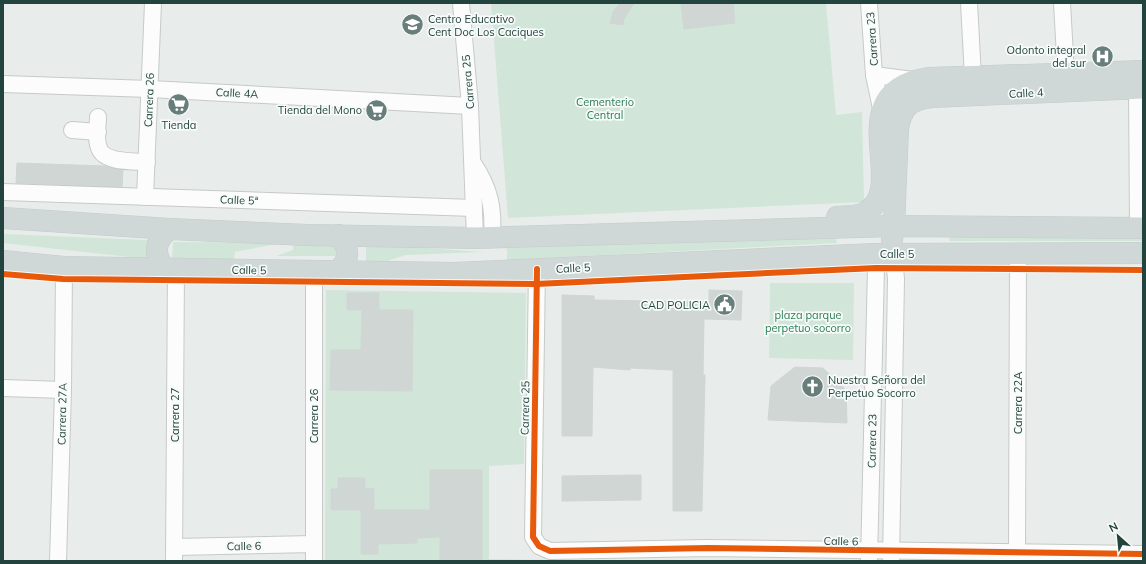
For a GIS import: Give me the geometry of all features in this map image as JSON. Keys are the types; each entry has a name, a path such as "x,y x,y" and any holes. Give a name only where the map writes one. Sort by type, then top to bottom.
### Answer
{"main road":[{"name":"Calle 4","path":"913,80 928,78 1066,74 1141,82"},
{"name":"Carrera 23","path":"790,230 821,219 864,213 876,204 881,189 880,124 882,113 885,103 892,93 900,86 913,80"},
{"name":"Calle 4","path":"910,103 920,98 1141,82"},
{"name":"Carrera 23","path":"889,255 894,226 898,128 900,117 910,103"},
{"path":"3,218 170,229 483,238 894,226 1140,228"},
{"path":"170,229 163,233 156,247 159,262 170,268"},
{"path":"338,235 345,243 348,253 345,264 338,271"},
{"path":"454,273 491,262 496,252 483,238"},
{"name":"Calle 5","path":"3,260 64,267 454,273 889,255 1143,253"}],"street":[{"name":"Carrera 26","path":"145,197 153,3"},
{"name":"Carrera 25","path":"461,3 470,106 474,208 483,238"},
{"name":"Carrera 23","path":"869,3 874,75 882,113"},
{"path":"968,3 973,77"},
{"path":"1062,3 1066,74"},
{"name":"Carrera 23","path":"874,75 913,80"},
{"path":"1140,228 1141,82"},
{"name":"Calle 4A","path":"3,84 150,89 470,106"},
{"path":"72,130 98,125 98,148 102,154 108,158 147,162"},
{"path":"472,162 483,178 490,197 493,216 483,238"},
{"name":"Calle 5ª","path":"3,192 474,208"},
{"name":"Carrera 22A","path":"1018,253 1018,553"},
{"name":"Carrera 23","path":"869,556 876,268 889,255 895,268 896,278 892,556"},
{"name":"Carrera 27A","path":"58,561 63,390 64,267"},
{"name":"Carrera 27","path":"170,268 174,554"},
{"name":"Carrera 25","path":"537,269 534,537 539,546"},
{"name":"Carrera 26","path":"314,271 314,561"},
{"path":"3,388 63,390"},
{"name":"Calle 6","path":"174,554 314,544"},
{"name":"Calle 6","path":"539,546 550,551 621,555 892,556 1018,553 1143,554"}],"green space":[{"name":"Cementerio Central","path":"491,3 826,3 836,115 862,112 864,202 508,218"},
{"path":"950,232 1143,234 1143,241 949,241"},
{"path":"3,234 148,240 147,259 3,243"},
{"path":"836,236 837,243 507,260 507,248"},
{"path":"293,241 340,244 340,256 276,256 293,250"},
{"path":"173,242 281,243 235,252 234,261 172,258"},
{"path":"366,244 483,252 406,255 381,263 366,261"},
{"name":"plaza parque perpetuo socorro","path":"770,283 854,283 853,360 769,358"},
{"path":"326,290 526,293 524,464 489,466 489,559 614,561 325,561"}],"building":[{"path":"620,3 634,3 624,19 623,25 610,23 613,12"},
{"path":"681,3 733,3 735,23 684,29"},
{"path":"17,163 106,166 123,170 122,187 16,183"},
{"path":"709,290 742,291 741,320 704,319 703,375 705,375 702,511 673,511 673,370 630,368 630,370 593,367 592,436 562,436 562,295 594,296 594,300 709,302"},
{"path":"347,293 379,293 379,310 413,310 412,391 330,390 331,350 361,350 362,310 347,310"},
{"path":"795,367 823,368 846,390 847,423 768,420 771,386"},
{"path":"430,470 482,470 482,561 440,561 440,537 417,538 417,543 378,544 378,554 361,554 361,510 331,510 331,489 338,489 338,478 365,478 365,488 374,489 374,510 430,510"},
{"path":"641,475 641,500 562,501 562,476"}],"cycle path":[{"path":"3,274 63,279 536,284 876,268 1143,270"},
{"path":"537,269 533,537 539,546 550,551 708,548 1143,554"}],"place":[{"name":"Centro Educativo Cent Doc Los Caciques","path":"412,25"},
{"name":"Odonto integral del sur","path":"1102,56"},
{"name":"Tienda","path":"179,105"},
{"name":"Tienda del Mono","path":"377,110"},
{"name":"CAD POLICIA","path":"725,305"},
{"name":"Nuestra Señora del Perpetuo Socorro","path":"812,386"}]}
